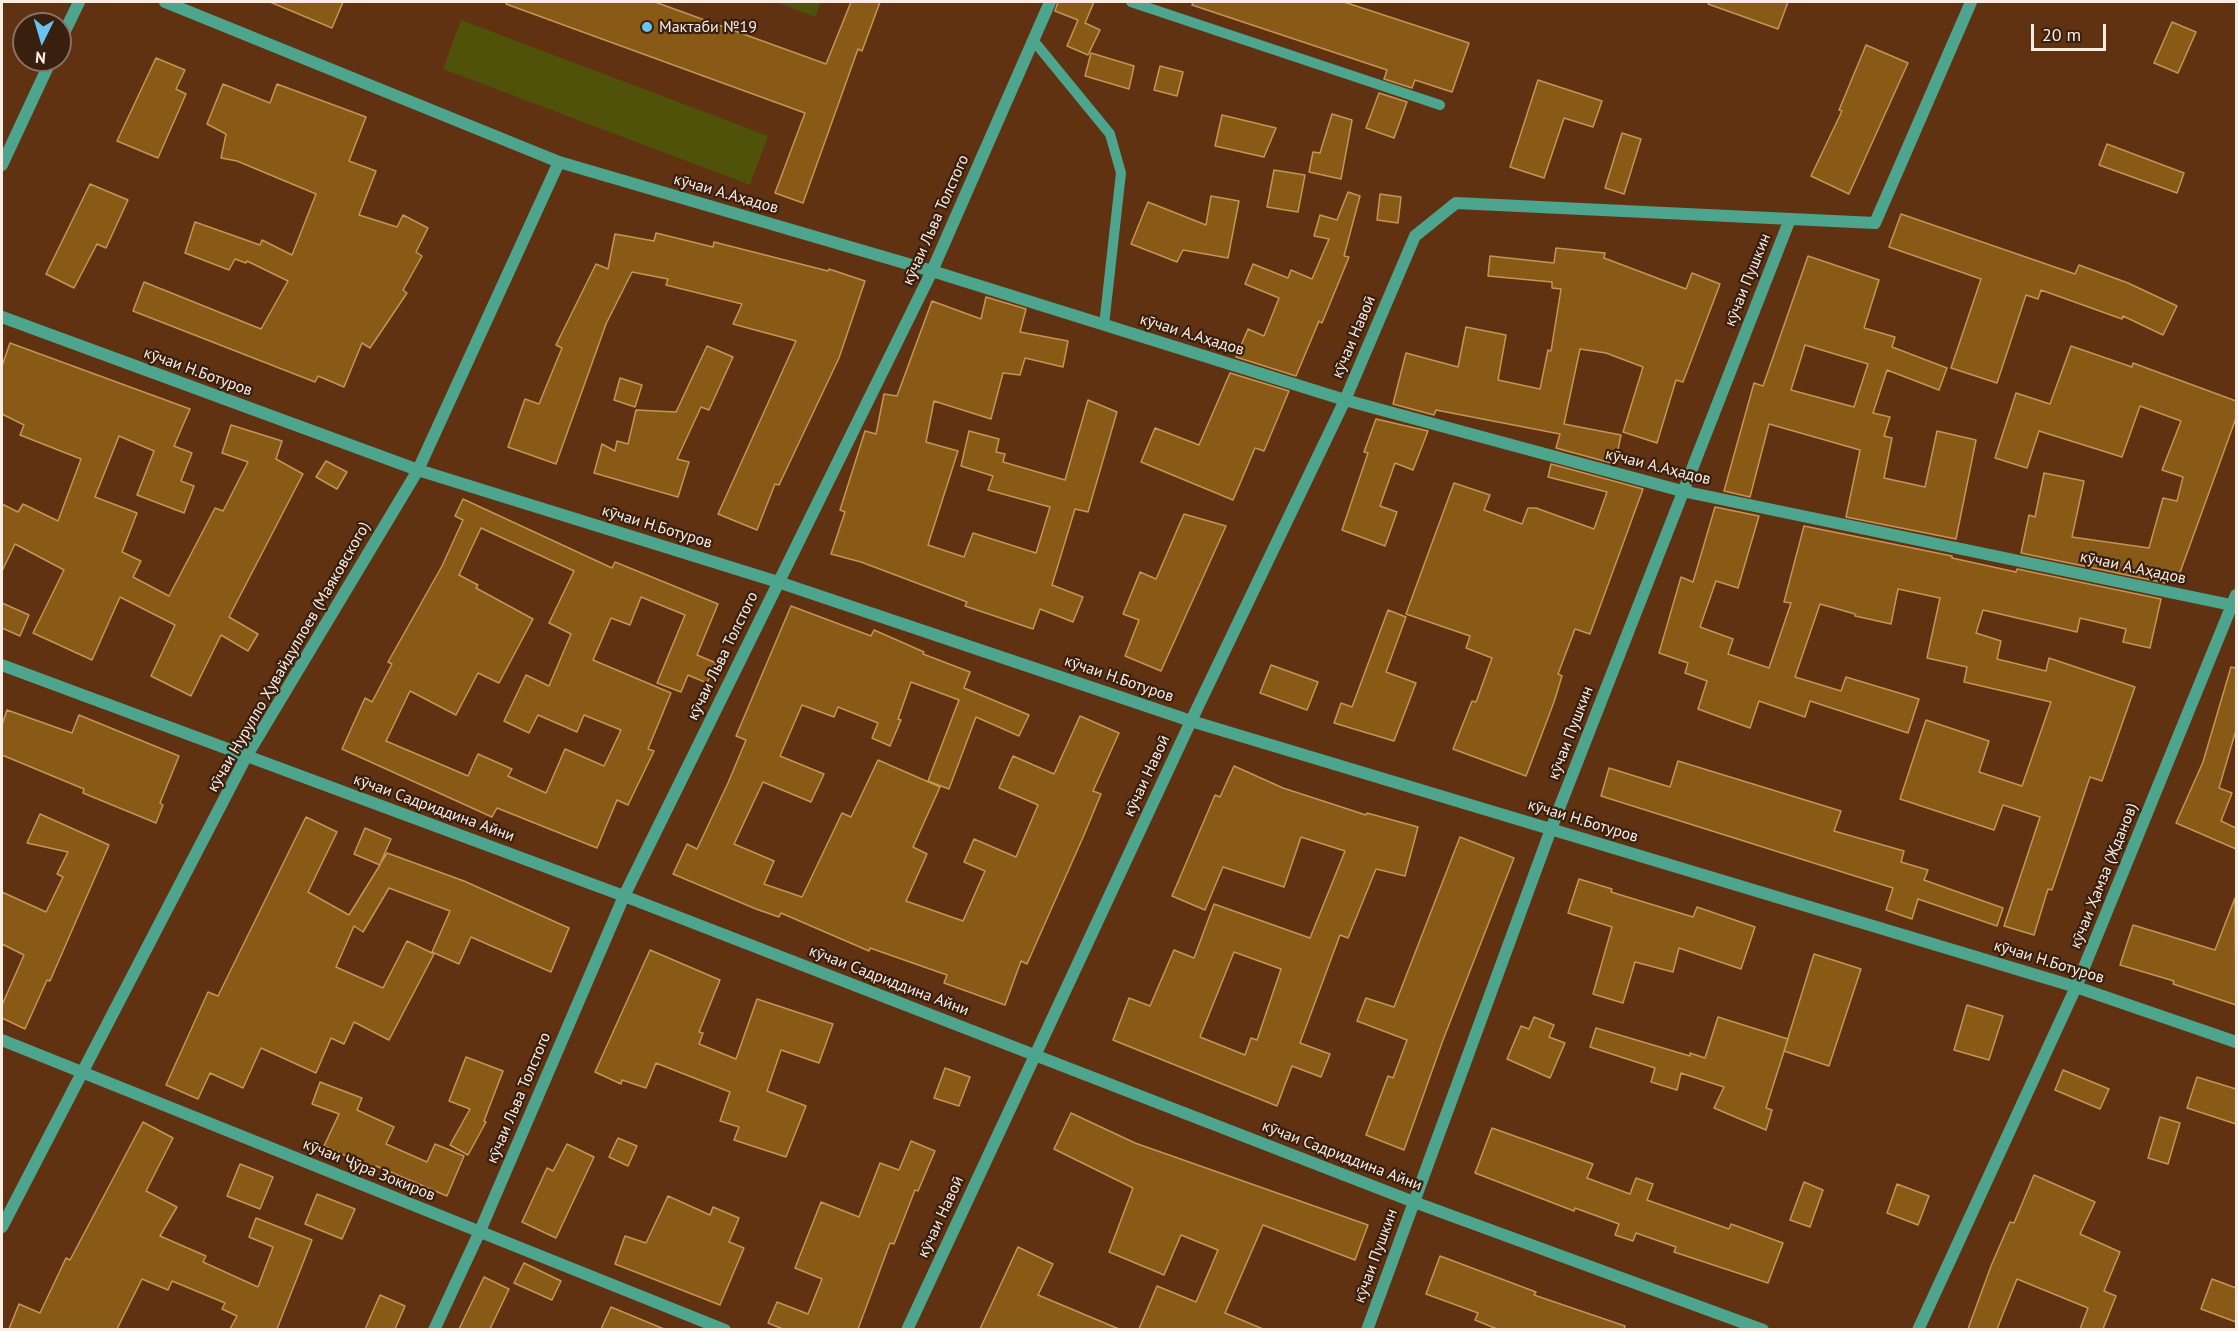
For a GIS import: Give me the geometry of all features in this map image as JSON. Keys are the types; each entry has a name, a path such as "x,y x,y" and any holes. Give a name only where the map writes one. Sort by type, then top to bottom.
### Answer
{"street":[{"path":"72,16 79,2"},
{"name":"кӯчаи А.Аҳадов","path":"165,2 559,162 933,271 1345,400 1682,491 2235,602"},
{"name":"кӯчаи Льва Толстого","path":"434,1329 480,1231 624,896 933,271 1050,2"},
{"path":"1790,219 1875,223 1971,2"},
{"path":"2,165 45,72"},
{"name":"кӯчаи Нурулло Ҳувайдуллоев (Маяковского)","path":"2,1227 246,757 418,470 559,162"},
{"name":"кӯчаи Навоӣ","path":"907,1329 1191,721 1345,400 1415,236 1456,203 1790,219"},
{"name":"кӯчаи Пушкин","path":"1366,1329 1551,829 1790,219"},
{"name":"кӯчаи Н.Ботуров","path":"2,317 418,470 778,582 1191,721 2076,987 2236,1042"},
{"name":"кӯчаи Ҳамза (Жданов)","path":"1918,1329 2076,987 2235,602"},
{"name":"кӯчаи Садриддина Айни","path":"2,665 624,896 1413,1202 1763,1329"},
{"name":"кӯчаи Ҷӯра Зокиров","path":"2,1040 82,1074 725,1329"}],"lane":[{"path":"1131,2 1440,105"},
{"path":"1033,40 1110,134 1121,173 1104,325"}],"shaded area":[{"path":"776,2 821,2 815,17"},
{"path":"461,20 768,136 750,185 443,69"}],"building":[{"path":"270,2 343,2 332,28"},
{"name":"Мактаби №19","path":"507,2 655,2 826,64 851,2 880,2 862,51 858,49 803,203 775,193 805,113 506,4"},
{"path":"1058,2 1094,2 1085,23 1100,30 1088,55 1067,46 1078,20 1055,11"},
{"path":"1193,2 1344,2 1469,43 1452,92 1415,80 1412,88 1384,79 1387,70 1192,5"},
{"path":"1709,2 1788,2 1778,29 1708,4"},
{"path":"2172,22 2196,32 2178,73 2154,63"},
{"path":"1866,45 1908,63 1849,194 1811,176 1842,111 1839,110"},
{"path":"1091,53 1134,66 1129,89 1085,76"},
{"path":"156,58 185,70 176,89 186,94 158,158 117,141"},
{"path":"1160,66 1183,72 1177,96 1154,90"},
{"path":"1538,80 1602,101 1593,127 1564,118 1544,178 1510,167"},
{"path":"223,84 270,103 277,84 366,117 349,161 376,171 359,215 397,227 403,215 428,228 416,252 422,256 403,290 407,293 370,348 362,343 344,387 318,376 315,382 133,311 144,282 261,329 288,281 247,261 246,263 235,259 229,270 185,253 195,222 260,245 262,240 292,255 316,194 237,161 221,158 226,134 207,124"},
{"path":"1379,93 1407,102 1394,138 1366,128"},
{"path":"1332,114 1352,120 1341,179 1309,172 1313,152 1320,153"},
{"path":"1222,115 1276,128 1264,157 1215,146"},
{"path":"1622,133 1641,139 1624,194 1605,188"},
{"path":"2107,144 2184,173 2177,193 2099,165"},
{"path":"1274,170 1305,175 1298,212 1267,207"},
{"path":"90,184 128,200 106,248 97,244 74,288 46,274"},
{"path":"1348,192 1360,196 1344,256 1349,257 1322,323 1319,321 1296,376 1236,357 1248,329 1264,336 1279,298 1245,284 1253,264 1288,278 1291,270 1312,279 1329,239 1314,236 1320,215 1337,220"},
{"path":"1380,194 1401,197 1398,223 1377,220"},
{"path":"1211,196 1239,201 1228,258 1183,250 1177,262 1131,244 1148,202 1206,225"},
{"path":"1901,214 2075,274 2079,265 2128,283 2177,306 2163,335 2123,316 2122,319 2041,290 2038,299 2026,295 1997,383 1951,368 1981,279 1889,247"},
{"path":"656,233 713,247 714,242 828,271 829,269 865,281 839,358 779,485 775,484 757,530 718,514 796,341 733,324 742,304 666,285 668,279 632,272 606,324 556,464 508,447 525,399 539,404 562,348 556,345 596,264 608,269 615,234 654,241"},
{"path":"1556,248 1605,253 1604,258 1686,289 1692,273 1720,284 1683,382 1676,380 1657,443 1623,432 1643,367 1606,353 1580,349 1564,424 1621,435 1615,464 1556,448 1560,434 1436,410 1434,415 1393,404 1406,353 1458,367 1466,327 1506,335 1498,380 1540,389 1548,350 1551,351 1561,289 1552,288 1552,282 1488,276 1490,256 1554,263"},
{"path":"1808,256 1879,280 1864,328 1895,337 1892,347 1947,368 1939,390 1887,370 1873,413 1890,417 1884,436 1892,438 1884,478 1925,487 1937,431 1976,440 1956,539 1846,517 1860,450 1769,424 1750,497 1724,491 1754,383 1763,386","holes":["1805,345 1868,364 1854,407 1791,390"]},
{"path":"986,297 1026,309 1020,332 1068,341 1063,367 1025,358 1020,375 1003,373 991,419 934,401 926,442 958,451 928,545 964,557 973,533 1036,553 1050,507 988,490 993,476 961,466 969,431 999,439 996,452 1005,454 1003,462 1065,480 1088,400 1117,412 1088,512 1075,509 1052,585 1083,597 1073,622 1040,609 1033,629 965,606 967,602 861,562 831,554 845,512 840,510 865,431 876,434 884,394 897,396 932,301 981,319"},
{"path":"10,343 190,409 174,446 192,453 181,481 194,486 184,513 137,495 154,451 119,436 95,497 137,513 122,552 141,561 133,577 169,596 215,508 223,511 248,462 222,453 231,425 282,441 276,459 303,474 229,617 258,634 248,651 221,635 191,696 151,676 175,625 120,597 92,660 33,633 64,570 15,544 2,571 2,504 18,512 23,504 58,521 81,459 20,435 24,425 2,414 2,366"},
{"path":"707,346 733,357 709,410 701,407 677,459 689,462 678,497 594,473 602,444 615,451 617,441 628,444 636,410 676,412"},
{"path":"2071,346 2132,367 2133,363 2236,401 2236,418 2178,578 2167,575 2165,583 2021,553 2029,515 2035,517 2044,473 2084,481 2072,537 2149,548 2163,498 2177,501 2183,477 2162,470 2181,421 2140,406 2122,457 2039,431 2027,468 1995,458 2016,393 2050,404"},
{"path":"1230,373 1289,391 1264,451 1255,448 1233,500 1141,462 1155,428 1199,445"},
{"path":"620,378 642,385 635,407 614,400"},
{"path":"1376,419 1428,431 1413,470 1395,463 1380,506 1397,512 1385,546 1342,530 1368,453 1364,452"},
{"path":"326,461 347,472 337,489 316,477"},
{"path":"1551,464 1643,489 1590,634 1575,629 1558,674 1562,676 1554,702 1526,776 1453,749 1472,701 1476,702 1492,658 1466,648 1470,636 1406,614 1454,483 1490,495 1484,510 1522,524 1528,508 1536,508 1594,529 1607,492 1548,477"},
{"path":"463,499 612,568 615,562 718,604 697,655 716,663 707,683 688,675 681,692 657,683 685,615 641,597 630,625 611,618 593,660 671,693 648,749 654,751 628,805 617,800 597,848 497,808 492,817 342,749 365,698 372,702 392,664 388,662 442,566 463,520 455,516","holes":["481,528 574,571 549,623 571,634 549,686 526,675 504,721 529,733 538,715 577,732 584,715 621,730 604,766 565,749 546,793 508,776 512,769 478,754 468,776 386,741 410,691 456,715 478,673 499,683 533,619 476,588 478,585 459,575"]},
{"path":"1715,507 1759,516 1738,588 1716,581 1700,627 1733,639 1728,654 1769,668 1791,603 1784,602 1804,526 1952,556 1952,558 2016,572 2017,569 2161,599 2150,648 2123,642 2126,629 2080,618 2077,632 1983,610 1976,633 2001,641 1997,659 2046,671 2049,658 2135,687 2102,781 2090,777 2052,890 2048,889 2034,935 2004,926 2040,817 2003,805 1994,830 1900,799 1926,720 1989,741 1979,772 2022,786 2051,702 1964,682 1967,667 1927,658 1940,598 1898,589 1891,624 1855,616 1855,614 1820,604 1795,677 1841,691 1846,677 1919,699 1908,733 1810,701 1805,717 1759,701 1750,728 1698,709 1707,681 1685,673 1688,663 1659,653 1681,577 1693,582"},
{"path":"1184,514 1226,526 1161,671 1125,656 1139,620 1123,614 1140,572 1156,579"},
{"path":"2,603 29,615 20,636 2,628"},
{"path":"791,606 871,636 874,630 924,652 923,654 970,672 964,688 1029,715 1019,736 976,717 949,789 928,781 959,700 911,682 898,719 901,720 890,746 872,738 878,723 838,707 834,717 802,705 780,756 824,774 811,802 763,782 734,844 774,861 764,884 802,897 842,813 851,817 878,760 940,787 913,847 927,854 906,901 963,921 985,871 964,862 974,839 1016,857 1038,805 999,788 1013,756 1054,774 1080,716 1119,733 1093,791 1101,794 1084,835 1027,964 1021,961 1005,1005 944,983 947,975 870,948 869,951 781,913 779,917 756,909 673,874 687,844 697,849 728,783 746,740 736,736"},
{"path":"1388,610 1406,617 1386,672 1416,683 1394,741 1334,723 1341,703 1352,707"},
{"path":"1271,665 1318,682 1307,710 1260,693"},
{"path":"2231,667 2236,668 2236,730 2219,788 2232,793 2221,821 2236,828 2236,849 2176,823 2203,762"},
{"path":"7,710 72,733 79,715 179,756 160,803 163,805 156,823 83,793 84,789 2,755 2,725"},
{"path":"1678,761 1841,811 1834,831 1904,851 1901,862 1928,870 1924,880 2003,908 1997,926 1918,899 1912,919 1886,910 1893,888 1601,796 1609,768 1670,787"},
{"path":"1234,766 1283,788 1366,815 1367,813 1418,827 1405,876 1376,869 1348,938 1340,935 1300,1043 1330,1054 1321,1077 1292,1066 1277,1106 1113,1040 1129,998 1150,1006 1174,950 1194,958 1214,904 1310,938 1345,851 1301,837 1284,887 1223,867 1205,910 1172,896 1215,795 1220,797","holes":["1234,952 1281,969 1257,1040 1251,1038 1245,1055 1200,1037"]},
{"path":"40,814 109,845 50,981 47,980 25,1029 2,1018 2,1005 24,955 2,944 2,892 46,912 63,877 57,874 68,852 27,843"},
{"path":"306,817 337,832 308,892 349,915 380,865 354,854 365,828 391,839 380,864 387,853 464,881 569,928 551,972 471,937 459,964 432,952 450,911 389,888 363,932 354,926 336,967 383,988 407,941 434,954 389,1040 354,1022 344,1044 331,1038 316,1073 261,1048 243,1088 210,1073 198,1099 166,1085 208,992 218,996"},
{"path":"1460,837 1514,858 1443,1040 1404,1150 1366,1135 1388,1076 1393,1078 1407,1040 1357,1021 1366,998 1394,1007"},
{"path":"1579,879 1612,889 1611,892 1693,917 1697,907 1755,927 1741,969 1679,948 1673,972 1635,962 1623,1003 1593,994 1612,927 1568,913"},
{"path":"2235,898 2236,1005 2173,984 2174,981 2120,965 2133,925 2215,950"},
{"path":"650,950 720,980 699,1032 703,1033 699,1044 736,1059 757,999 833,1024 819,1063 781,1050 767,1091 806,1106 786,1157 734,1140 739,1127 720,1121 730,1092 656,1063 646,1088 622,1080 621,1084 595,1072"},
{"path":"1814,954 1861,969 1829,1066 1784,1051"},
{"path":"1967,1005 2003,1016 1989,1060 1954,1050"},
{"path":"1534,1017 1554,1025 1549,1037 1565,1043 1550,1078 1507,1059 1521,1026 1529,1029"},
{"path":"1718,1017 1788,1039 1766,1108 1772,1110 1766,1130 1714,1108 1724,1087 1681,1073 1677,1090 1651,1082 1655,1068 1590,1047 1596,1028 1690,1056 1690,1053 1705,1058"},
{"path":"466,1057 503,1071 484,1121 486,1122 468,1155 450,1145 470,1109 449,1101"},
{"path":"945,1068 970,1077 959,1106 934,1098"},
{"path":"2063,1070 2109,1089 2100,1109 2055,1090"},
{"path":"2197,1077 2236,1089 2236,1124 2187,1108"},
{"path":"320,1082 362,1098 357,1110 394,1127 386,1144 427,1162 435,1144 464,1156 447,1196 376,1166 375,1169 324,1146 339,1114 312,1104"},
{"path":"1071,1113 1135,1143 1368,1225 1355,1260 1263,1225 1225,1313 1263,1329 1139,1329 1157,1286 1196,1302 1218,1250 1181,1235 1164,1275 1109,1252 1133,1188 1054,1149"},
{"path":"2160,1117 2180,1123 2168,1164 2148,1158"},
{"path":"143,1122 173,1138 146,1191 177,1207 160,1236 206,1256 203,1262 258,1287 273,1247 249,1237 256,1218 312,1240 277,1329 230,1329 237,1316 222,1309 225,1303 172,1281 168,1290 142,1279 117,1329 9,1329 19,1304 40,1313 66,1258 70,1260"},
{"path":"1492,1128 1593,1164 1587,1178 1630,1194 1636,1178 1653,1184 1647,1200 1729,1229 1731,1224 1783,1243 1768,1283 1674,1252 1676,1247 1636,1233 1633,1241 1615,1235 1619,1224 1575,1208 1574,1211 1475,1173"},
{"path":"618,1138 637,1146 628,1166 609,1157"},
{"path":"911,1141 935,1151 918,1191 915,1190 894,1244 890,1243 858,1329 783,1329 768,1323 777,1302 808,1314 822,1279 795,1268 821,1202 859,1217 880,1163 899,1170"},
{"path":"567,1144 594,1157 556,1238 522,1222 547,1168 553,1171"},
{"path":"240,1164 273,1177 260,1209 227,1196"},
{"path":"2034,1175 2095,1202 2080,1234 2120,1252 2104,1291 2116,1296 2103,1329 2080,1329 2088,1308 2017,1279 1997,1329 1968,1329 1991,1266 2010,1222 2014,1223"},
{"path":"1804,1182 1823,1190 1810,1227 1790,1220"},
{"path":"1897,1184 1929,1196 1918,1225 1887,1213"},
{"path":"317,1194 355,1209 342,1239 305,1224"},
{"path":"668,1196 710,1215 713,1207 739,1218 729,1242 744,1248 720,1305 615,1264 625,1236 646,1243"},
{"path":"1018,1247 1053,1264 1038,1295 1119,1329 980,1329"},
{"path":"1440,1256 1536,1292 1534,1295 1625,1326 1624,1329 1497,1329 1475,1320 1478,1313 1426,1294"},
{"path":"524,1263 561,1281 552,1300 514,1283"},
{"path":"484,1277 509,1289 490,1329 459,1329"},
{"path":"2212,1279 2236,1288 2236,1322 2201,1309"},
{"path":"380,1295 405,1306 395,1329 365,1329"},
{"path":"611,1307 664,1329 601,1329"}],"place":[{"name":"Мактаби №19","path":"647,27"}]}
